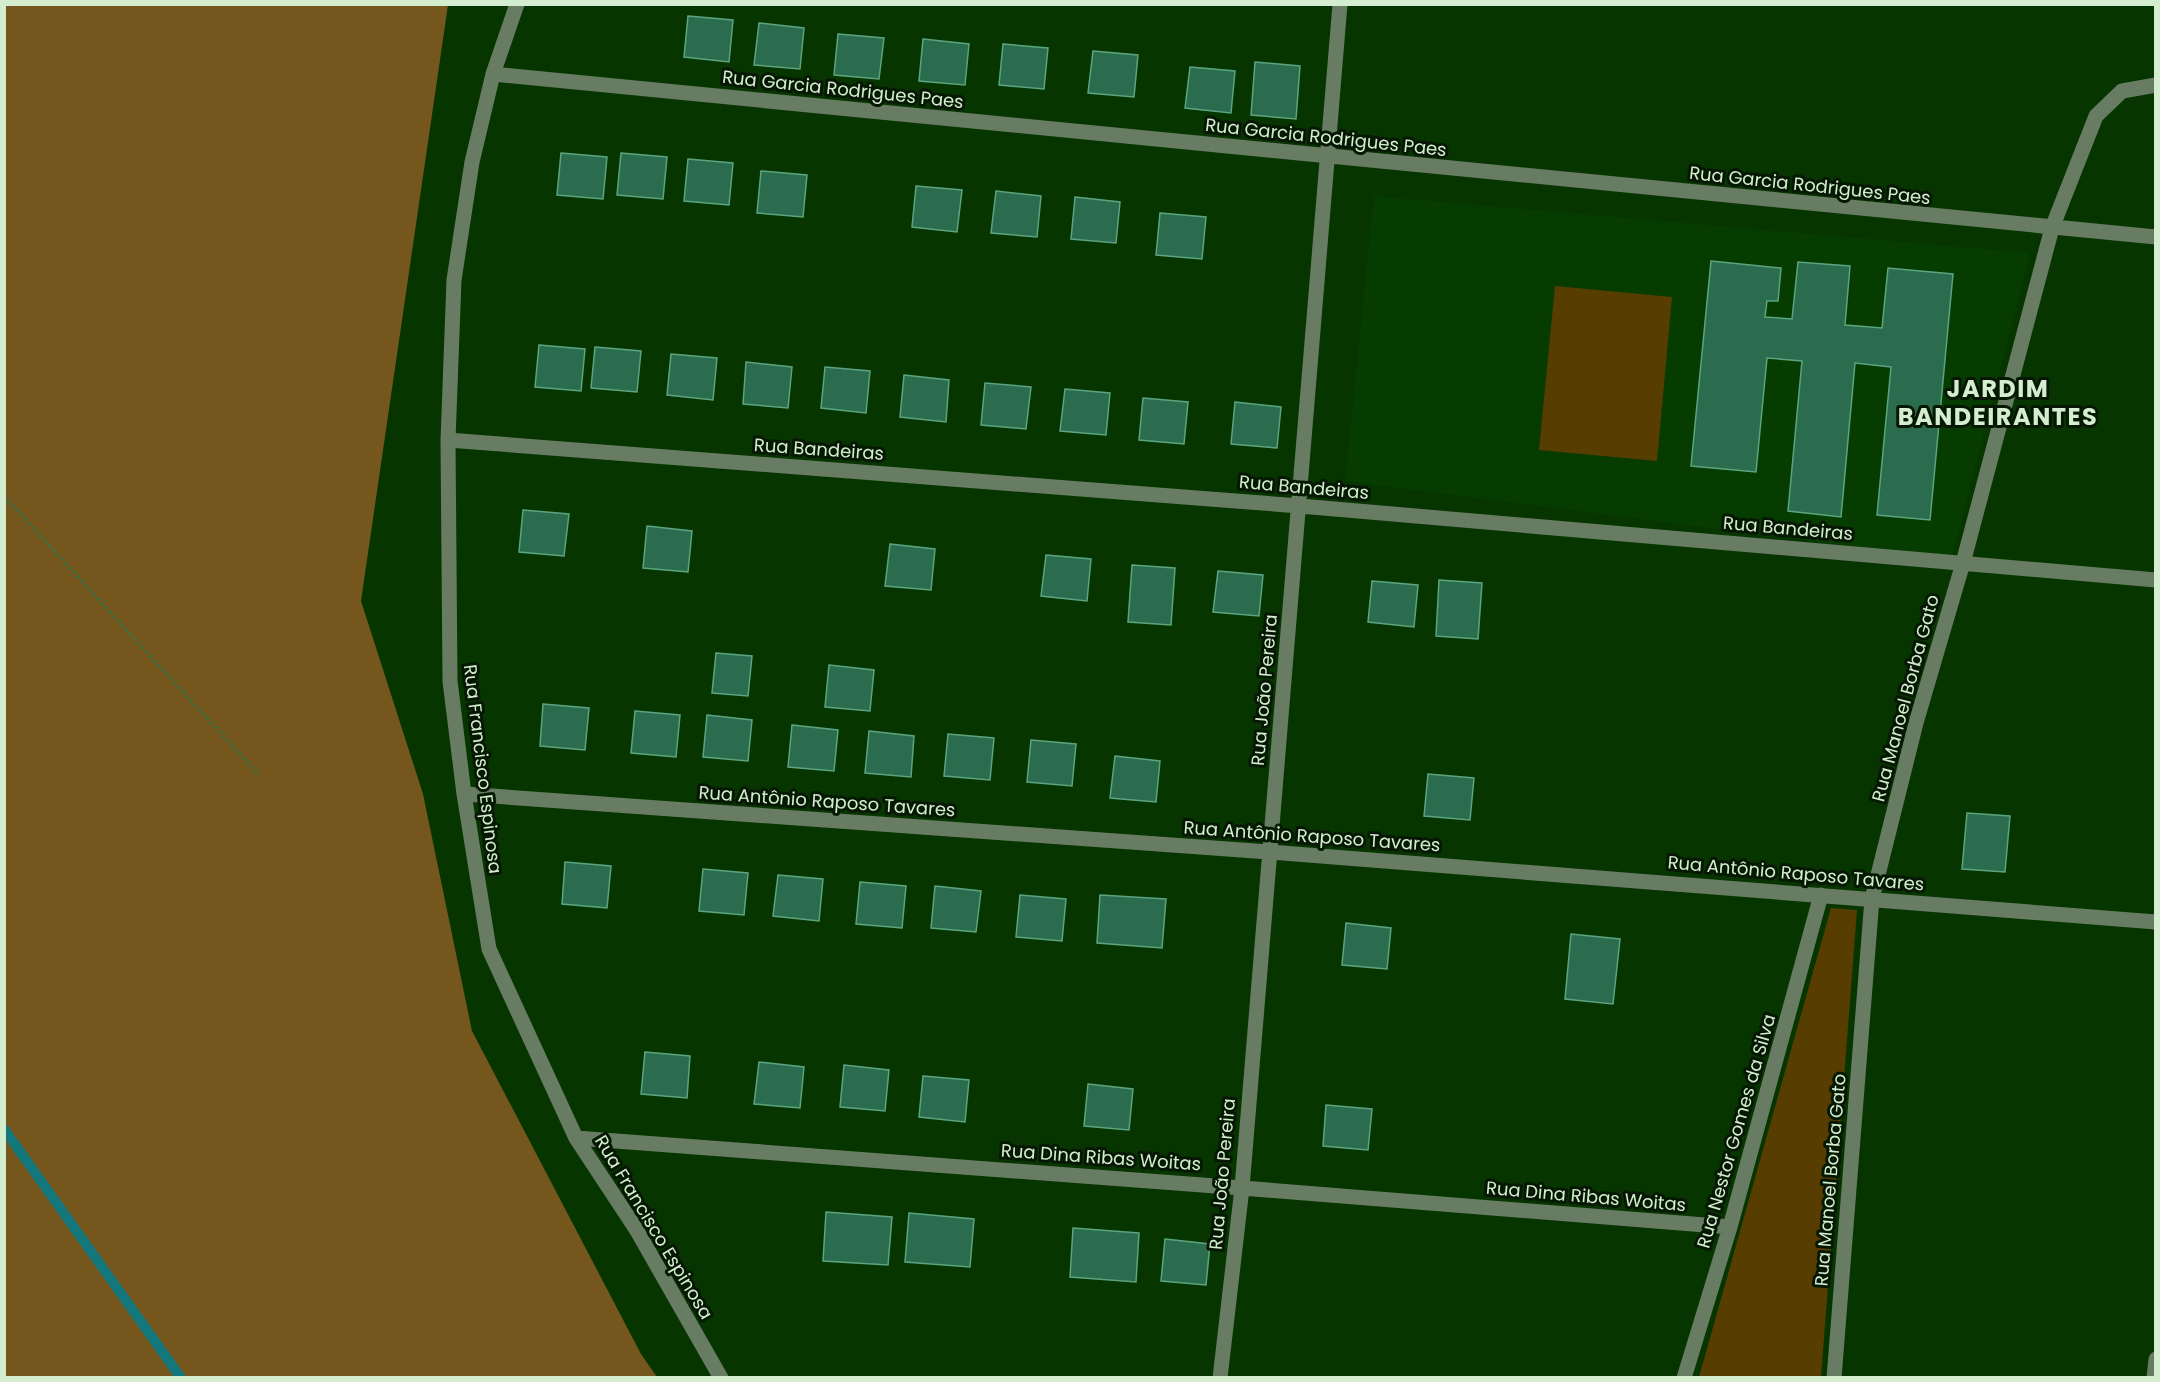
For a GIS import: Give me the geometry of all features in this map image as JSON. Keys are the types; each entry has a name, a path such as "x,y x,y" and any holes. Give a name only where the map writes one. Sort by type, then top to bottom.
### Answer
{"street":[{"name":"Rua Francisco Espinosa","path":"517,4 494,74 472,162 454,280 448,440 450,681 464,794 489,949 576,1138 636,1229 721,1377"},
{"name":"Rua João Pereira","path":"1220,1377 1242,1188 1341,4"},
{"name":"Rua Garcia Rodrigues Paes","path":"494,74 2156,237"},
{"name":"Rua Manoel Borba Gato","path":"1834,1377 1872,899 1916,723 1963,563 2052,228 2096,116 2122,91 2156,85"},
{"name":"Rua Bandeiras","path":"448,440 1300,506 2156,580"},
{"name":"Rua Antônio Raposo Tavares","path":"464,794 1269,852 2156,922"},
{"name":"Rua Nestor Gomes da Silva","path":"1684,1377 1730,1227 1821,895"},
{"name":"Rua Dina Ribas Woitas","path":"576,1138 1730,1227"},
{"path":"2154,1377 2156,1359"}],"path":[{"path":"4,496 260,776"}],"shaded area":[{"path":"5,4 448,5 361,601 423,794 472,1031 641,1354 657,1377 5,1377"},
{"path":"1374,196 2030,253 1952,559 1345,481"},
{"path":"1555,286 1672,297 1657,461 1539,450"},
{"path":"1831,908 1857,910 1821,1377 1699,1377"}],"building":[{"path":"688,16 733,20 729,62 684,57"},
{"path":"759,23 804,28 800,69 754,65"},
{"path":"838,34 884,38 879,79 834,75"},
{"path":"923,39 969,44 965,85 919,81"},
{"path":"1003,44 1048,48 1044,89 999,85"},
{"path":"1093,51 1138,55 1134,97 1088,93"},
{"path":"1255,62 1300,66 1296,119 1251,115"},
{"path":"1190,67 1235,71 1231,113 1185,108"},
{"path":"561,153 607,157 603,199 557,195"},
{"path":"621,153 667,157 663,199 617,195"},
{"path":"688,159 733,163 729,205 684,201"},
{"path":"761,171 807,175 803,217 757,213"},
{"path":"916,186 962,190 957,232 912,227"},
{"path":"996,191 1041,196 1037,237 991,233"},
{"path":"1075,197 1120,202 1116,243 1071,239"},
{"path":"1160,213 1206,217 1202,259 1156,255"},
{"path":"1711,261 1781,268 1778,301 1767,301 1765,317 1792,319 1798,262 1850,266 1845,325 1882,328 1888,268 1953,274 1930,520 1877,515 1891,367 1855,363 1841,517 1788,511 1802,361 1767,358 1756,472 1691,466"},
{"path":"539,345 585,349 581,391 535,387"},
{"path":"595,347 641,351 637,392 591,388"},
{"path":"671,354 717,358 713,400 667,395"},
{"path":"746,362 792,367 788,408 743,404"},
{"path":"825,367 870,371 866,413 821,408"},
{"path":"904,375 949,380 946,422 900,417"},
{"path":"985,383 1031,387 1026,429 981,425"},
{"path":"1065,389 1110,393 1106,435 1060,431"},
{"path":"1143,398 1188,402 1184,444 1139,440"},
{"path":"1235,402 1281,407 1277,448 1231,444"},
{"path":"523,510 569,514 564,556 519,552"},
{"path":"647,526 692,531 688,572 643,568"},
{"path":"890,544 935,549 931,590 885,586"},
{"path":"1046,555 1091,559 1087,601 1041,596"},
{"path":"1132,565 1175,568 1171,625 1128,622"},
{"path":"1218,571 1263,575 1259,616 1213,612"},
{"path":"1439,580 1482,583 1478,639 1436,636"},
{"path":"1372,581 1418,585 1414,627 1368,622"},
{"path":"716,653 752,656 748,696 712,693"},
{"path":"829,665 874,670 870,711 825,707"},
{"path":"543,704 589,708 585,750 540,746"},
{"path":"635,711 680,715 676,757 631,753"},
{"path":"707,715 752,720 748,761 703,757"},
{"path":"792,725 838,730 834,771 788,767"},
{"path":"869,731 914,736 911,777 865,773"},
{"path":"948,734 994,738 990,780 944,776"},
{"path":"1031,740 1076,744 1072,786 1027,782"},
{"path":"1115,756 1160,761 1156,802 1110,798"},
{"path":"1428,774 1474,778 1470,820 1424,816"},
{"path":"1967,813 2010,816 2005,872 1962,869"},
{"path":"565,862 611,866 607,908 562,904"},
{"path":"703,869 748,873 744,915 699,911"},
{"path":"778,875 823,879 819,921 773,916"},
{"path":"860,882 906,886 902,928 856,924"},
{"path":"935,886 981,891 976,932 931,928"},
{"path":"1020,895 1066,899 1062,941 1016,937"},
{"path":"1100,895 1166,899 1162,948 1097,943"},
{"path":"1346,923 1391,928 1387,969 1342,965"},
{"path":"1571,934 1620,939 1613,1004 1565,999"},
{"path":"645,1052 690,1056 687,1098 641,1094"},
{"path":"759,1062 804,1067 800,1108 754,1104"},
{"path":"844,1065 889,1070 885,1111 840,1107"},
{"path":"923,1076 969,1080 965,1122 919,1117"},
{"path":"1088,1084 1133,1089 1129,1130 1084,1126"},
{"path":"1326,1105 1372,1109 1368,1150 1323,1146"},
{"path":"826,1212 892,1217 888,1265 823,1261"},
{"path":"909,1213 974,1219 970,1267 905,1262"},
{"path":"1073,1228 1139,1233 1136,1282 1070,1277"},
{"path":"1165,1239 1210,1244 1206,1285 1161,1281"}],"waterway":[{"path":"4,1129 181,1378"}],"district":[{"name":"JARDIM BANDEIRANTES","path":"1998,402"}]}
